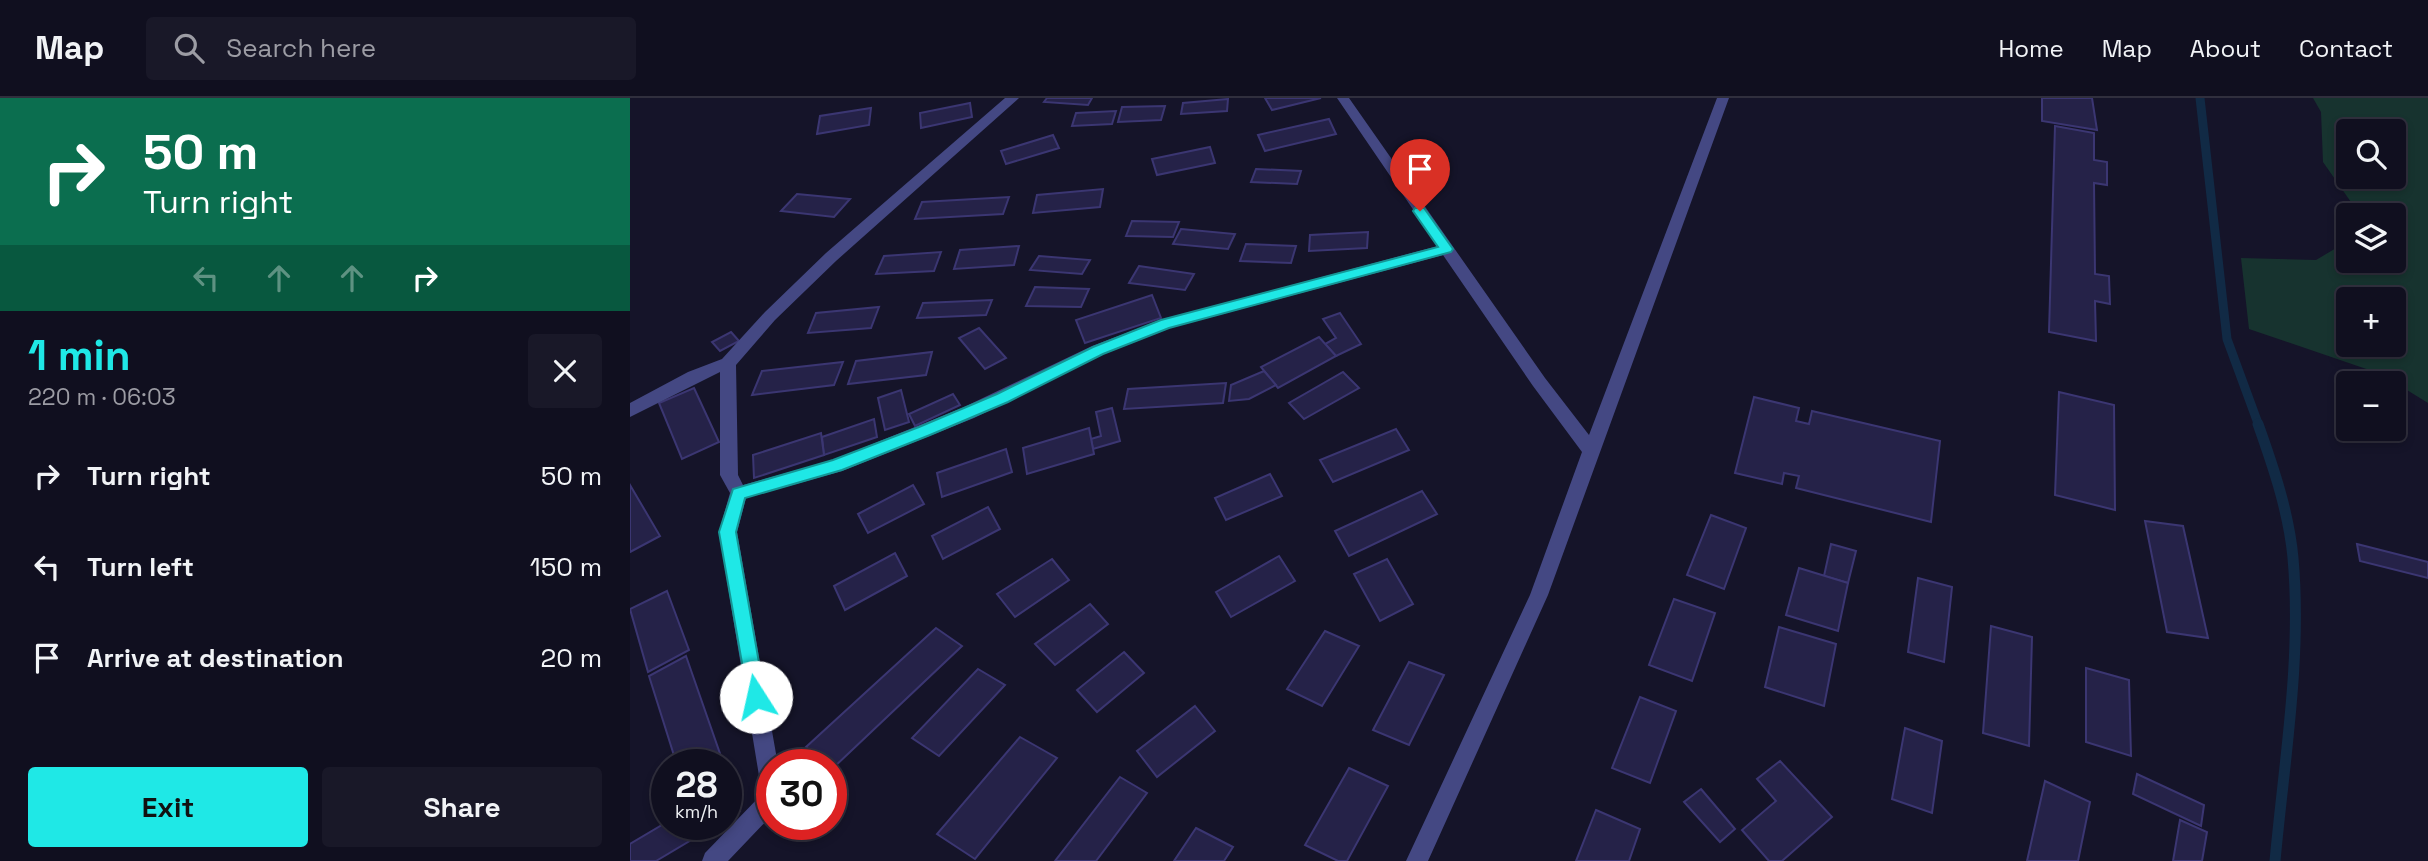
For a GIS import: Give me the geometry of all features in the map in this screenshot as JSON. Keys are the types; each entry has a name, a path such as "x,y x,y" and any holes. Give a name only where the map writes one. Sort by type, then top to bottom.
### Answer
{"street":[{"path":"630,411 684,382 728,363 769,317 831,257 1013,98"},
{"path":"1343,98 1446,249 1591,450"},
{"path":"1416,861 1539,595 1723,98"},
{"path":"739,493 848,461 968,413 1098,350 1166,324 1446,249"},
{"path":"728,363 729,475 739,493 728,532 765,749"},
{"path":"713,861 756,816"}],"green space":[{"path":"2313,98 2428,98 2428,403 2406,389 2406,371 2372,371 2249,329 2241,258 2316,260 2336,248 2336,273 2406,273 2406,203 2352,203 2342,189 2406,189 2406,119 2336,119 2336,181 2323,162 2321,112"}],"building":[{"path":"1047,98 1092,98 1088,105 1044,102"},
{"path":"1265,98 1321,98 1272,110"},
{"path":"2042,98 2092,98 2097,130 2042,121"},
{"path":"1228,99 1227,111 1181,114 1183,103"},
{"path":"970,103 972,117 921,128 920,113"},
{"path":"1165,106 1161,120 1118,122 1122,107"},
{"path":"871,108 869,125 817,134 820,116"},
{"path":"1116,111 1112,124 1072,126 1076,113"},
{"path":"1329,119 1336,134 1265,151 1258,135"},
{"path":"2055,126 2094,133 2094,160 2107,162 2107,185 2094,183 2095,274 2109,276 2110,304 2095,301 2096,341 2049,332"},
{"path":"1053,135 1059,148 1006,164 1001,151"},
{"path":"1210,147 1215,163 1157,175 1152,159"},
{"path":"1256,169 1301,171 1297,184 1251,182"},
{"path":"1103,189 1100,207 1033,213 1037,195"},
{"path":"797,194 850,199 834,217 781,211"},
{"path":"1009,197 1003,214 915,219 922,202"},
{"path":"1132,221 1179,222 1173,237 1126,236"},
{"path":"1181,229 1235,234 1228,249 1173,244"},
{"path":"1368,232 1367,248 1309,251 1310,235"},
{"path":"1246,244 1296,246 1291,263 1240,261"},
{"path":"1019,246 1014,265 954,269 960,250"},
{"path":"941,252 934,271 876,274 884,256"},
{"path":"1039,256 1090,260 1082,274 1030,270"},
{"path":"1139,266 1194,274 1185,290 1129,283"},
{"path":"1035,287 1089,289 1081,307 1026,306"},
{"path":"1152,295 1161,318 1085,343 1076,320"},
{"path":"992,300 986,315 917,318 923,303"},
{"path":"879,307 871,328 808,333 816,313"},
{"path":"1340,313 1361,344 1336,356 1325,344 1336,338 1323,319"},
{"path":"979,328 1006,358 985,369 959,338"},
{"path":"731,332 739,341 720,351 712,342"},
{"path":"1319,337 1336,356 1278,388 1261,367"},
{"path":"932,352 926,375 848,384 856,361"},
{"path":"843,362 834,385 752,395 762,371"},
{"path":"1264,371 1276,385 1249,399 1229,401 1231,385"},
{"path":"1343,372 1359,388 1304,419 1289,403"},
{"path":"1226,383 1223,403 1124,409 1128,389"},
{"path":"694,388 719,442 682,459 659,403"},
{"path":"901,390 909,422 885,430 878,398"},
{"path":"2059,392 2114,405 2115,510 2055,495"},
{"path":"953,394 960,405 915,426 909,414"},
{"path":"1754,397 1799,408 1796,421 1809,424 1812,411 1940,441 1931,522 1796,488 1799,476 1784,473 1782,484 1735,473"},
{"path":"1112,408 1120,441 1093,449 1091,439 1101,436 1096,412"},
{"path":"874,419 877,437 824,455 822,437"},
{"path":"1089,428 1094,454 1027,474 1023,448"},
{"path":"1396,429 1409,450 1333,482 1320,460"},
{"path":"821,433 824,455 754,478 753,455"},
{"path":"1006,449 1012,472 942,497 937,473"},
{"path":"1270,474 1282,496 1226,520 1215,498"},
{"path":"630,485 660,536 630,552"},
{"path":"913,485 924,504 868,533 858,514"},
{"path":"1422,491 1437,514 1349,556 1335,531"},
{"path":"988,507 1000,529 943,559 932,536"},
{"path":"1711,515 1746,528 1724,589 1687,575"},
{"path":"2145,521 2183,526 2208,638 2167,632"},
{"path":"1831,544 1856,551 1848,583 1824,576"},
{"path":"2357,544 2428,562 2428,578 2360,561"},
{"path":"895,553 907,576 845,610 834,586"},
{"path":"1279,556 1295,581 1231,617 1216,592"},
{"path":"1052,559 1069,580 1015,617 997,594"},
{"path":"1387,559 1413,604 1380,621 1354,574"},
{"path":"1799,568 1848,583 1838,631 1786,615"},
{"path":"1918,578 1952,587 1944,662 1908,652"},
{"path":"667,591 689,650 648,672 630,609"},
{"path":"1674,599 1715,613 1692,681 1649,665"},
{"path":"1090,604 1108,624 1055,665 1035,644"},
{"path":"1991,626 2032,637 2029,746 1983,733"},
{"path":"1779,627 1836,644 1824,706 1765,687"},
{"path":"936,628 962,646 847,755 847,749 806,747"},
{"path":"1325,631 1359,646 1322,706 1287,689"},
{"path":"1124,652 1144,673 1097,712 1077,690"},
{"path":"686,656 718,749 672,749 649,676"},
{"path":"1409,662 1444,675 1409,745 1373,730"},
{"path":"2086,668 2129,680 2131,756 2086,742"},
{"path":"978,669 1005,685 939,756 912,738"},
{"path":"1640,697 1676,711 1650,783 1612,768"},
{"path":"1195,706 1215,731 1157,777 1137,751"},
{"path":"1905,728 1942,741 1932,813 1892,799"},
{"path":"1020,737 1057,758 975,859 937,834"},
{"path":"1780,761 1832,817 1782,861 1769,861 1742,830 1776,801 1757,779"},
{"path":"1349,768 1388,786 1347,861 1338,861 1305,845"},
{"path":"2137,774 2204,805 2201,826 2133,794"},
{"path":"1120,777 1147,793 1096,861 1055,861"},
{"path":"2045,781 2090,802 2078,861 2027,861"},
{"path":"1701,789 1735,829 1720,842 1684,802"},
{"path":"1596,810 1640,829 1629,861 1576,861"},
{"path":"2180,820 2207,832 2202,861 2173,861"},
{"path":"1196,828 1233,847 1224,861 1174,861"},
{"path":"651,832 651,840 691,840 656,861 630,861 630,844"}],"waterway":[{"path":"2200,98 2227,339 2259,426"},
{"path":"2258,424 2275,473 2288,524 2295,596 2294,672 2275,861"}],"route":[{"path":"756,697 728,532 739,493 836,466 968,413 1098,350 1166,324 1446,249 1420,211"}]}
